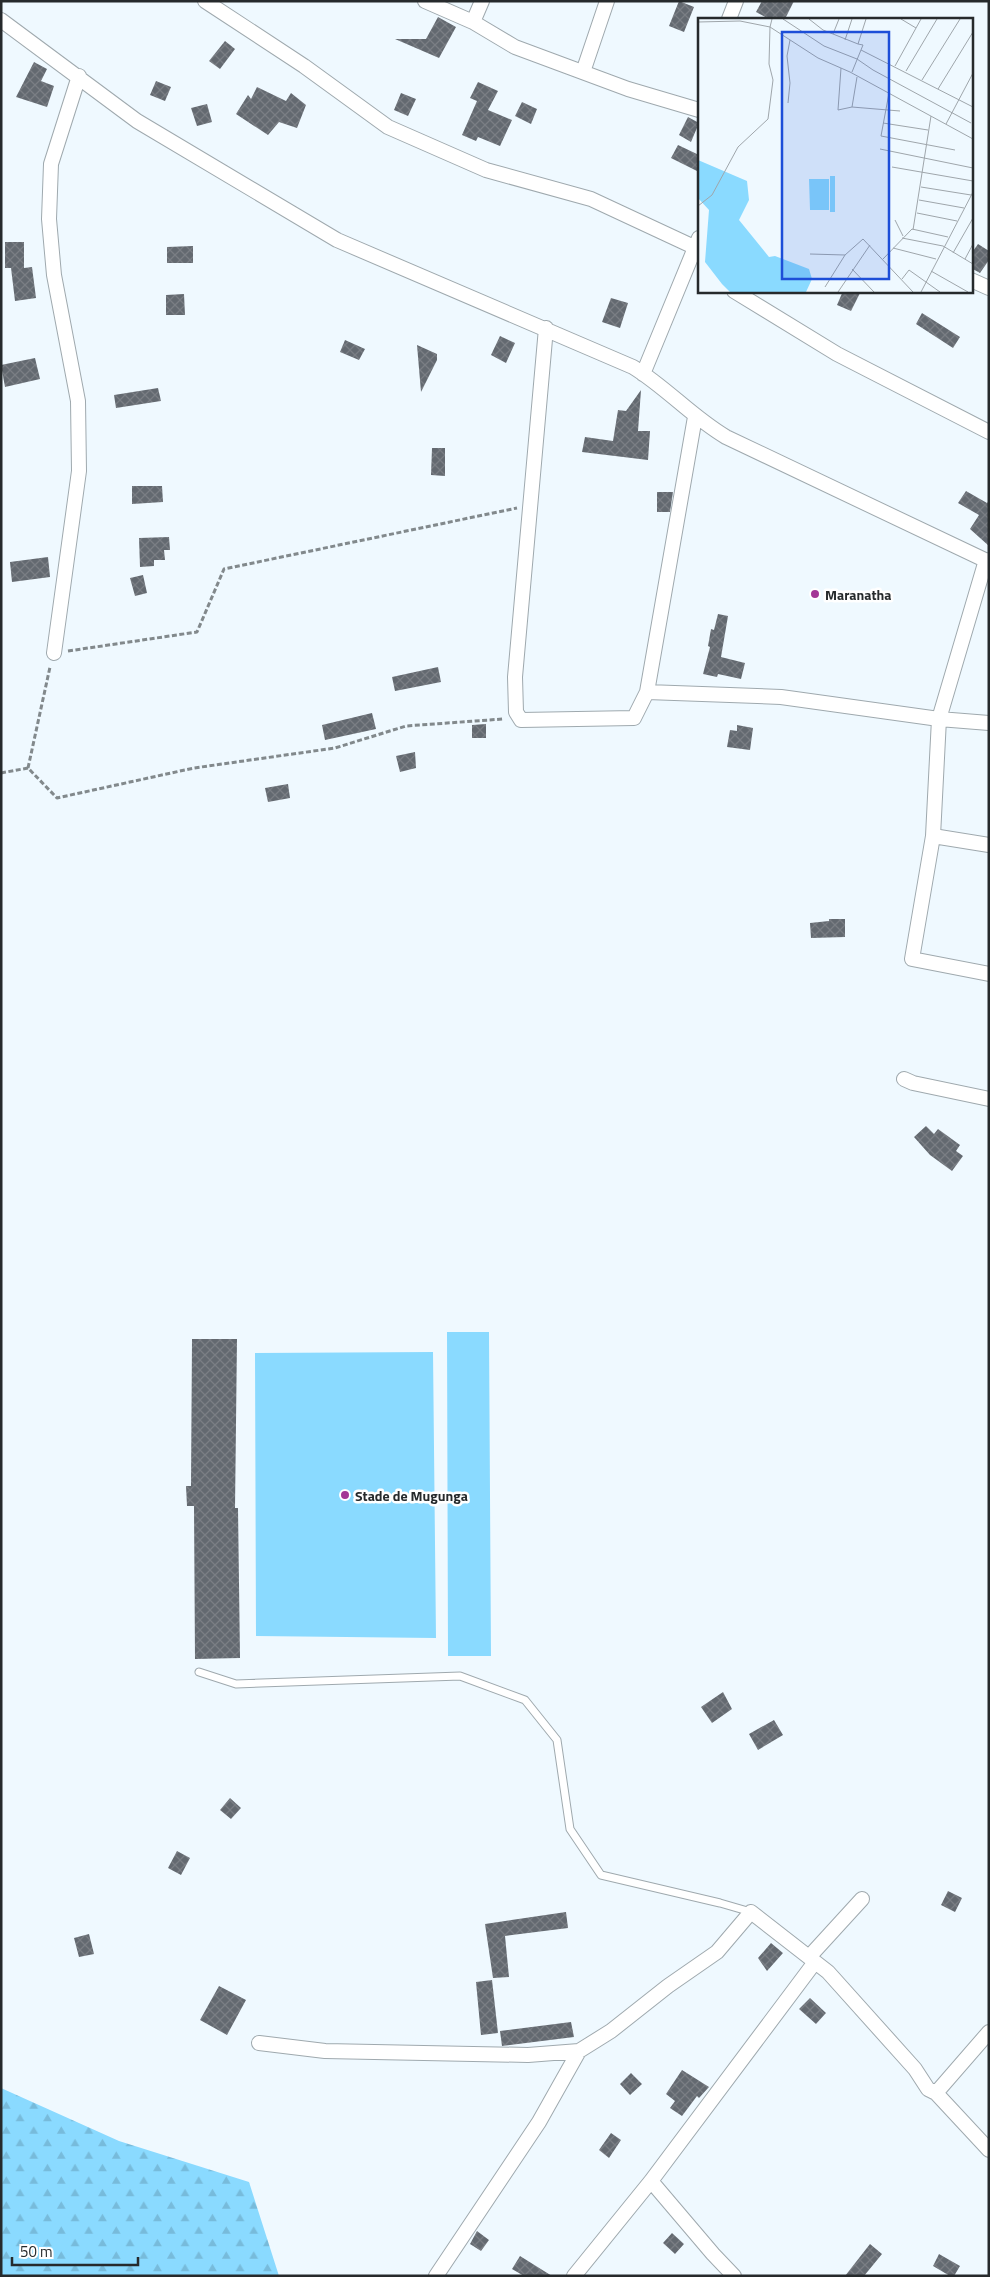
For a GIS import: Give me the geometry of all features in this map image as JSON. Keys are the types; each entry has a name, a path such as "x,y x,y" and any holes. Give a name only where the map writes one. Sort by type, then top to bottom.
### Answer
{"street":[{"path":"205,1 304,66 388,127 486,170 591,199 697,247 643,374"},
{"path":"425,1 473,22 515,47 628,89 698,110"},
{"path":"473,22 482,1"},
{"path":"583,72 607,1"},
{"path":"729,18 736,1"},
{"path":"1,20 79,76 137,121 337,240 470,298 546,328 643,374 695,418 726,437 987,561 939,719 933,836 912,959 989,974"},
{"path":"54,653 79,471 78,401 54,275 49,210 51,164 79,76"},
{"path":"972,280 989,288"},
{"path":"736,292 837,354 989,432"},
{"path":"546,328 515,677 516,712 521,720 634,718 647,692 695,418"},
{"path":"647,692 781,697 939,719 989,723"},
{"path":"933,836 989,846"},
{"path":"904,1079 913,1083 989,1099"},
{"path":"574,2276 651,2181 812,1959 862,1899"},
{"path":"259,2043 335,2051 528,2055 579,2051 611,2031 668,1986 717,1952 751,1912 828,1972 915,2069 928,2089 936,2093 989,2150"},
{"path":"936,2093 964,2058 989,2032"},
{"path":"436,2276 539,2122 579,2051"},
{"path":"651,2181 734,2276"}],"lane":[{"path":"199,1672 236,1684 460,1676 526,1700 557,1740 570,1830 601,1875 751,1912"}],"path":[{"path":"28,768 54,653 197,632 224,569 530,505"},
{"path":"28,768 57,798 194,768 335,748 406,726 497,719 521,720"},
{"path":"1,773 28,768"}],"green space":[{"path":"447,1332 489,1332 491,1656 448,1656"},
{"name":"Stade de Mugunga","path":"433,1352 436,1638 256,1636 255,1353"},
{"path":"1,2088 119,2141 249,2182 279,2276 1,2276"}],"building":[{"path":"679,1 694,7 684,32 669,26"},
{"path":"762,1 794,1 786,18 767,18 756,12"},
{"path":"438,17 456,27 439,58 395,39 426,39"},
{"path":"225,41 235,49 220,69 209,61"},
{"path":"34,62 47,69 41,81 54,86 47,107 16,97"},
{"path":"156,81 171,87 165,101 150,95"},
{"path":"478,82 498,91 488,110 512,120 500,146 478,137 476,141 462,135 477,101 470,98"},
{"path":"257,87 286,101 291,93 306,105 297,128 279,122 268,135 236,114 248,95 251,99"},
{"path":"401,93 416,99 408,116 394,110"},
{"path":"522,102 537,109 531,124 515,116"},
{"path":"207,104 212,122 197,126 191,108"},
{"path":"688,117 698,122 691,142 679,135"},
{"path":"678,145 698,155 698,172 671,158"},
{"path":"5,242 24,242 24,268 32,267 36,298 15,301 11,268 5,268"},
{"path":"978,244 989,251 989,260 980,273 972,269 972,253"},
{"path":"193,246 193,263 167,263 167,247"},
{"path":"843,292 860,292 851,311 837,305"},
{"path":"184,294 185,315 166,315 166,295"},
{"path":"611,298 628,303 620,328 602,322"},
{"path":"922,313 960,337 953,348 916,324"},
{"path":"500,336 515,343 506,363 491,355"},
{"path":"345,340 365,349 359,360 340,352"},
{"path":"417,345 437,354 437,360 421,392"},
{"path":"35,358 40,379 5,387 1,365"},
{"path":"158,388 161,401 116,408 114,395"},
{"path":"641,390 638,431 650,431 648,460 582,452 585,437 613,441 618,410 626,411"},
{"path":"432,448 445,448 445,476 431,475"},
{"path":"132,486 162,486 163,502 132,504"},
{"path":"966,491 987,503 989,501 989,546 970,529 979,515 958,503"},
{"path":"657,492 673,492 670,512 657,512"},
{"path":"169,537 170,550 164,550 165,560 154,560 154,566 140,567 139,538"},
{"path":"48,557 50,577 12,582 10,562"},
{"path":"143,575 147,593 135,596 130,578"},
{"path":"718,614 728,616 721,657 745,663 741,679 718,674 717,677 703,674 710,647 708,646 711,629 714,630"},
{"path":"438,667 441,682 395,691 392,677"},
{"path":"372,713 376,729 325,740 322,725"},
{"path":"486,724 486,738 472,738 472,725"},
{"path":"737,725 753,728 750,750 727,747 730,730 737,731"},
{"path":"415,752 416,768 400,772 396,756"},
{"path":"288,784 290,798 268,802 265,788"},
{"path":"829,919 845,919 845,937 811,938 810,923 829,921"},
{"path":"926,1126 934,1134 938,1129 960,1145 956,1151 963,1156 952,1171 930,1155 914,1137"},
{"path":"192,1339 237,1339 235,1508 238,1508 240,1658 195,1659 194,1506 187,1506 186,1486 191,1486"},
{"path":"723,1692 732,1709 712,1723 701,1707"},
{"path":"774,1720 783,1735 758,1750 749,1734"},
{"path":"230,1798 241,1808 231,1819 220,1810"},
{"path":"177,1851 190,1858 181,1875 168,1868"},
{"path":"948,1891 962,1898 955,1912 941,1905"},
{"path":"566,1912 568,1928 505,1936 509,1977 493,1978 485,1924"},
{"path":"89,1934 94,1954 79,1957 74,1938"},
{"path":"771,1943 783,1953 767,1971 758,1958"},
{"path":"492,1980 498,2033 481,2035 476,1982"},
{"path":"219,1986 246,2000 227,2035 200,2020"},
{"path":"810,1998 826,2013 816,2024 799,2009"},
{"path":"571,2022 574,2037 502,2046 500,2031"},
{"path":"682,2070 709,2087 699,2098 697,2096 682,2116 670,2108 675,2101 666,2094"},
{"path":"631,2073 642,2084 630,2095 620,2084"},
{"path":"611,2133 621,2140 609,2158 599,2150"},
{"path":"477,2231 489,2240 481,2251 470,2244"},
{"path":"672,2233 684,2244 675,2254 663,2243"},
{"path":"870,2244 882,2254 864,2276 845,2276"},
{"path":"939,2254 960,2266 954,2276 950,2276 933,2266"},
{"path":"520,2256 552,2276 524,2276 512,2269"}],"place":[{"name":"Maranatha","path":"815,594"},
{"name":"Stade de Mugunga","path":"345,1495"}]}
